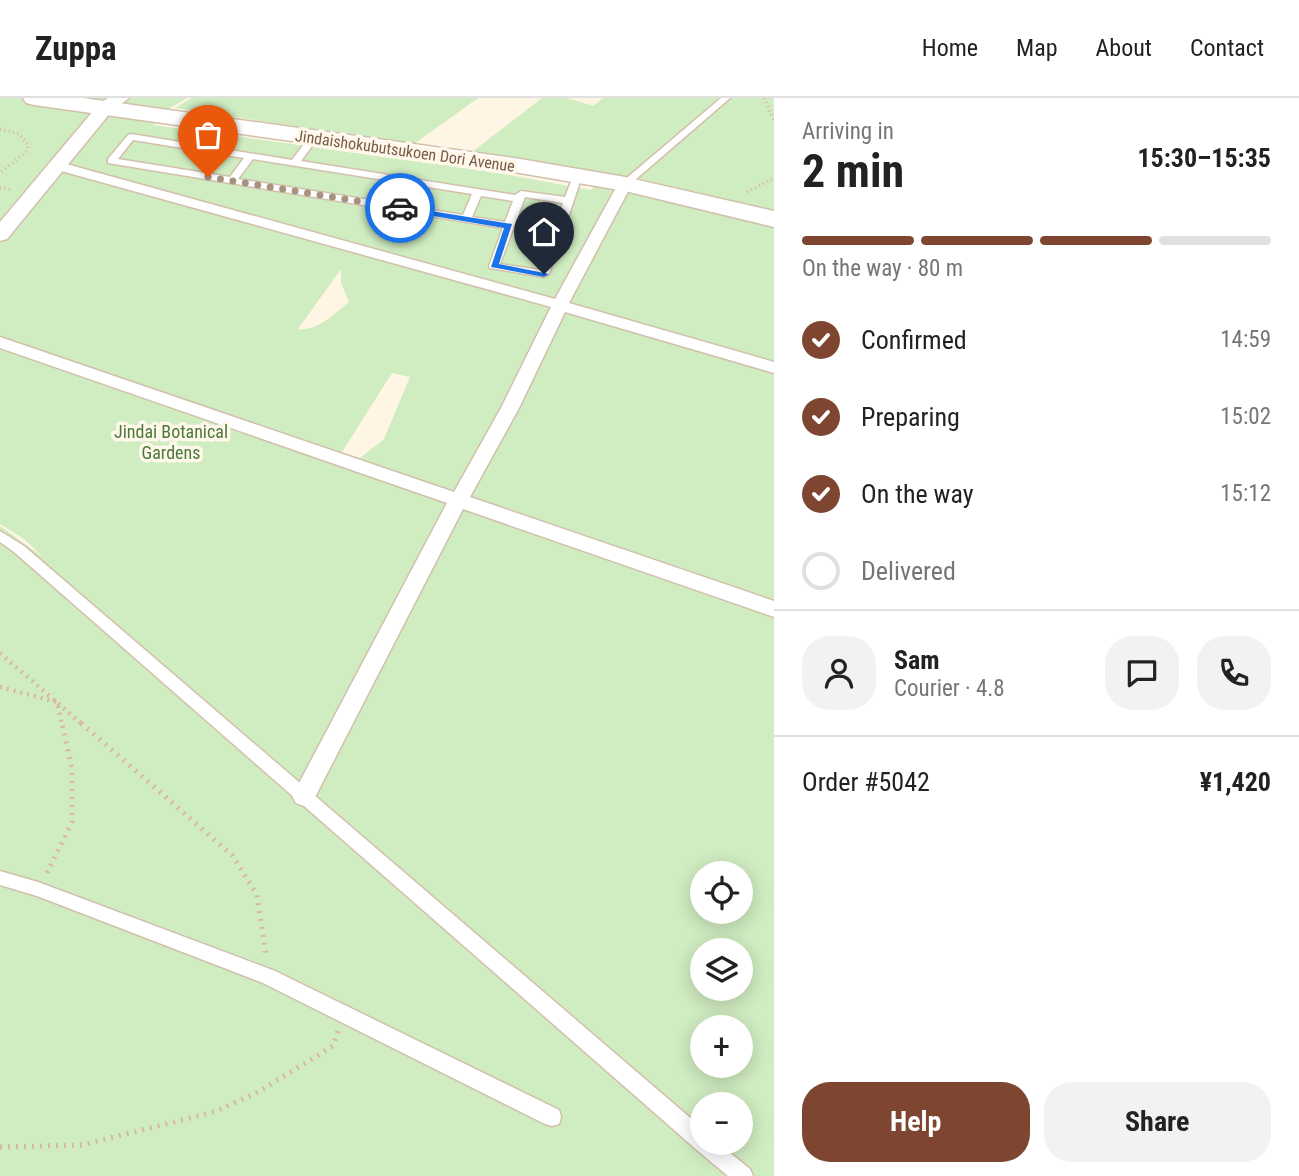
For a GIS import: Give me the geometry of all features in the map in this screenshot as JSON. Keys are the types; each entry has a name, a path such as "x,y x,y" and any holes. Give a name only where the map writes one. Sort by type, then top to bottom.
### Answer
{"street":[{"name":"Jindaishokubutsukoen Dori Avenue","path":"34,98 110,101 313,138 432,153 577,176 625,184 774,219"},
{"path":"0,235 110,101"},
{"path":"59,166 560,305 774,368"},
{"path":"304,796 458,501 510,408 560,305 625,184"},
{"path":"0,342 774,609"}],"lane":[{"path":"625,184 726,98"},
{"path":"509,226 466,219 287,173 251,155 131,137 111,161 232,181 287,173 478,192 519,199"},
{"path":"287,173 313,138"},
{"path":"232,181 251,155"},
{"path":"569,201 521,194 494,266 544,274 569,201 577,176"},
{"path":"466,219 478,192"},
{"path":"0,536 19,549 690,1131"},
{"path":"0,878 38,889 269,977 552,1117"},
{"path":"718,1155 743,1176"}],"path":[{"path":"764,98 774,120"},
{"path":"0,129 19,134 29,144 27,151 0,173"},
{"path":"737,198 774,178"},
{"path":"0,653 232,855 257,895 269,977"},
{"path":"0,687 57,702"},
{"path":"38,889 72,822 72,769 57,702"},
{"path":"0,1147 82,1145 214,1112 258,1092 333,1046 343,1014"}],"green space":[{"name":"Jindai Botanical Gardens","path":"0,98 187,98 167,110 153,125 482,170 590,190 597,185 715,209 774,226 774,1176 0,1176 0,526 43,557 24,539 0,524","holes":["341,269 341,283 349,302 319,325 298,329","392,373 410,377 384,439 360,458 342,452"]},
{"path":"191,98 478,98 414,144 175,108"},
{"path":"542,98 567,98 593,106 603,98 774,98 774,211 642,179 472,152"}],"way so far":[{"path":"208,177 400,208"}],"route":[{"path":"400,208 509,226 494,266 544,274"}]}
